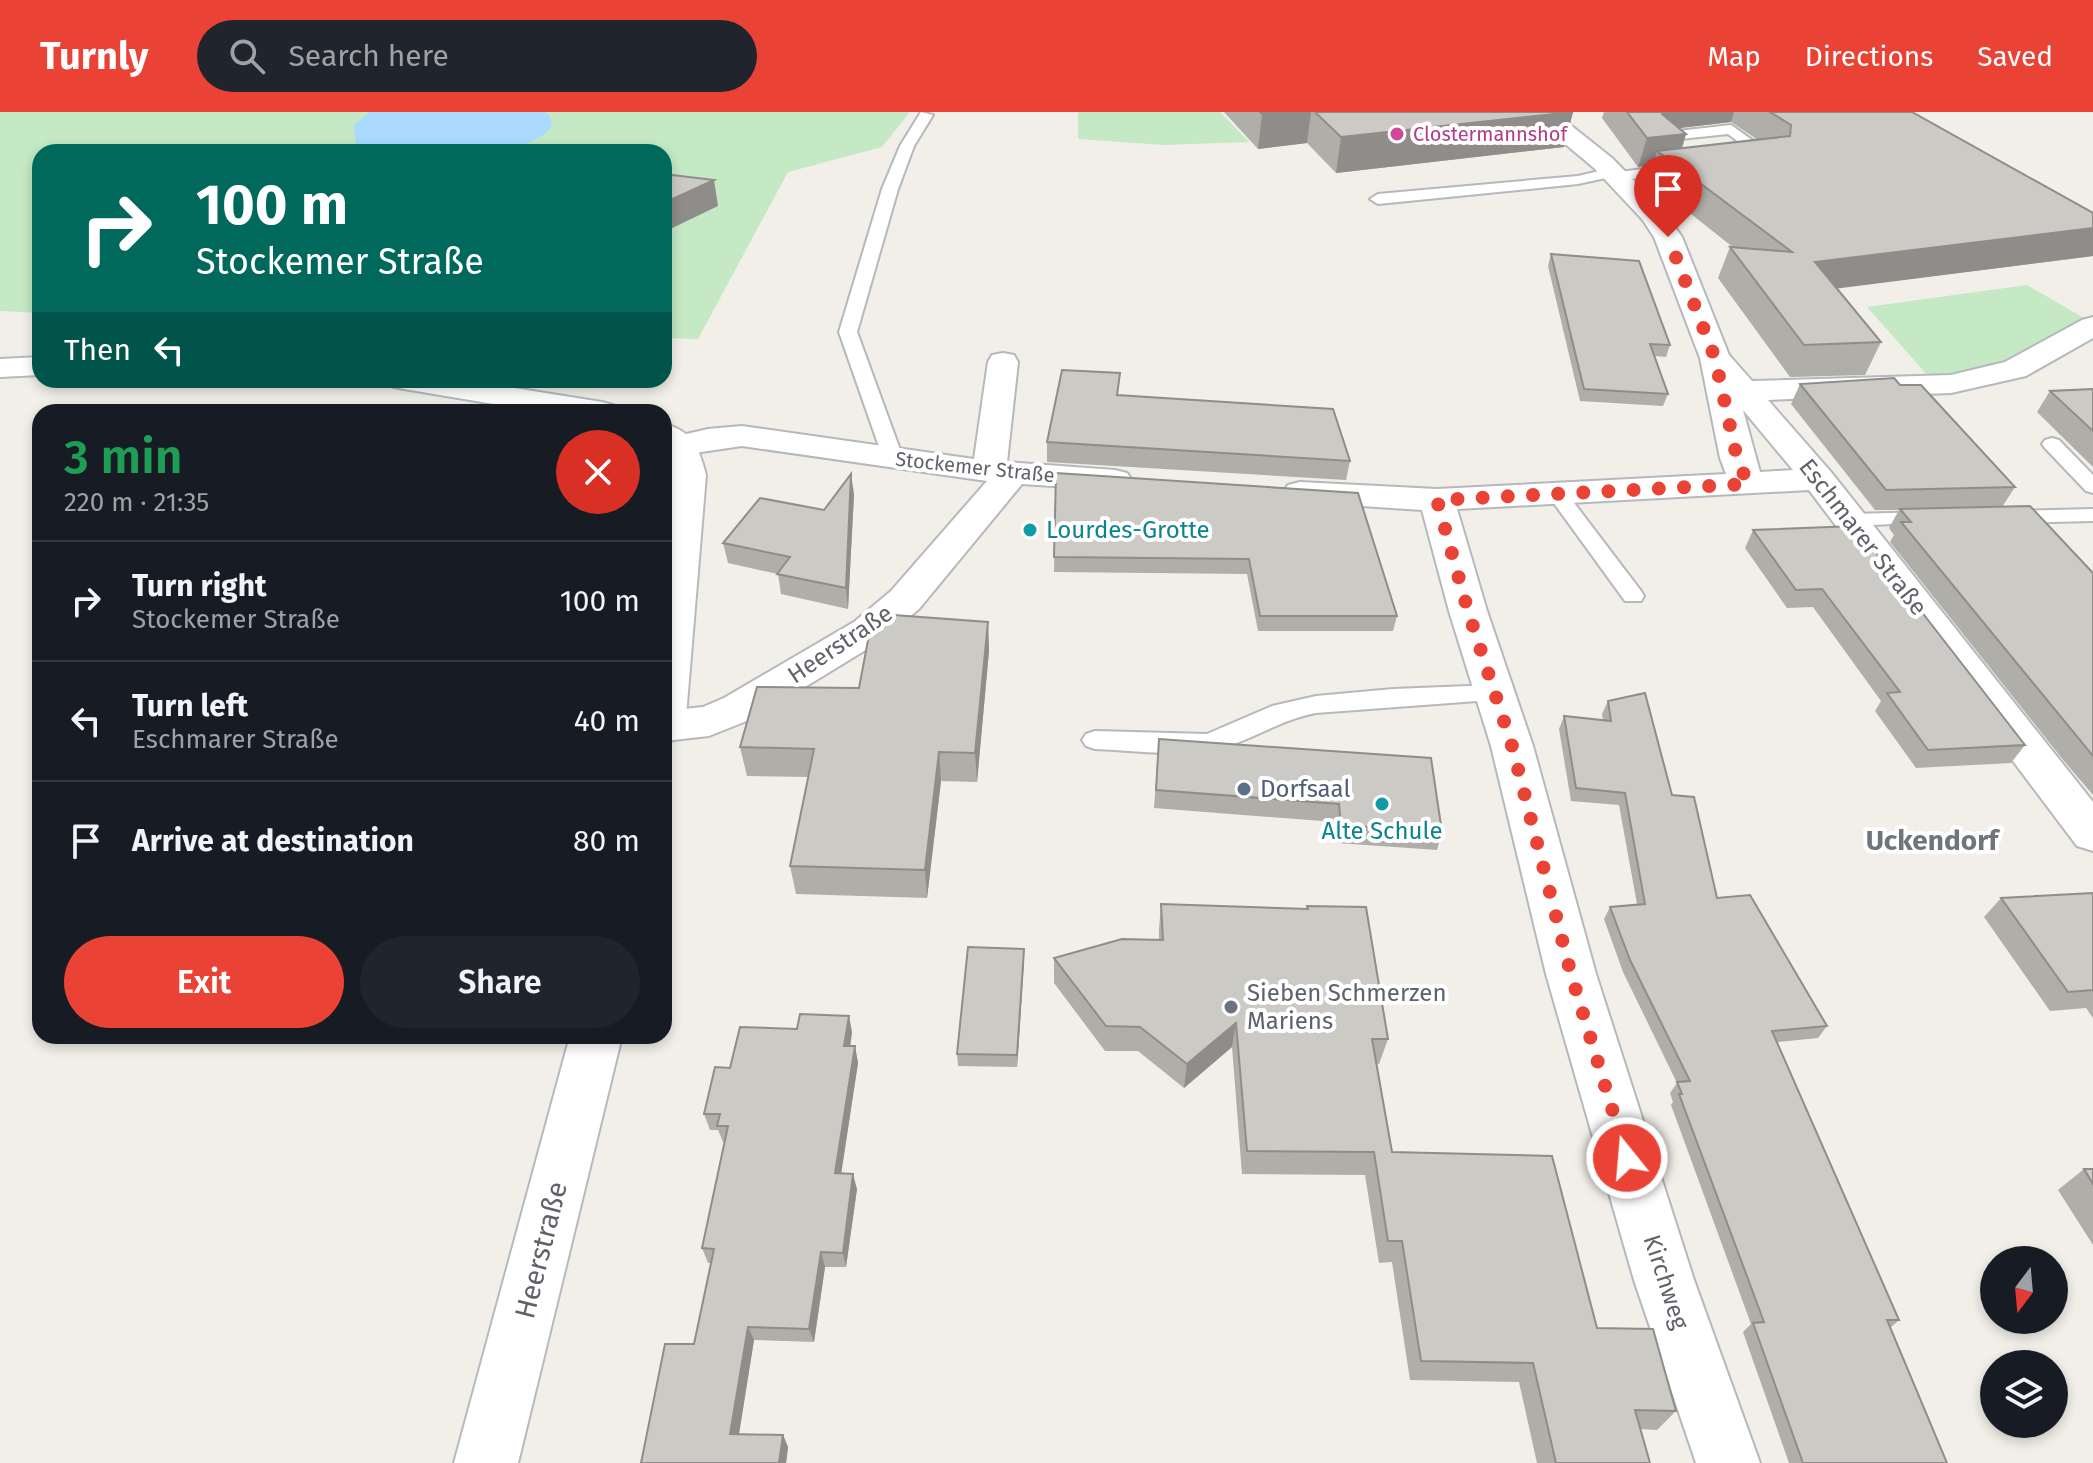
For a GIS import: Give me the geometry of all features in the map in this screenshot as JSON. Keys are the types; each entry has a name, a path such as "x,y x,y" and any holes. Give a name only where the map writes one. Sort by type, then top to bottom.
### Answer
{"street":[{"name":"Eschmarer Straße","path":"1539,112 1614,175 1652,214 1668,237 1715,358 1734,392 1819,479 2077,793 2093,834"},
{"path":"1734,392 1951,384 2015,369 2093,326"},
{"path":"1001,472 1003,362"},
{"path":"0,368 32,366"},
{"path":"454,388 552,404"},
{"name":"Eschmarer Straße","path":"1734,392 1737,458 1748,484"},
{"name":"Stockemer Straße","path":"673,440 742,436 1001,472 1150,483"},
{"name":"Heerstraße","path":"672,646 689,475 673,440"},
{"name":"Heerstraße","path":"672,726 709,721 739,708 868,631 905,600 1001,472"},
{"path":"1272,490 1437,500 1819,479"},
{"name":"Kirchweg","path":"1437,500 1512,746 1590,1035 1664,1280 1728,1463"},
{"name":"Heerstraße","path":"486,1463 594,1044"}],"lane":[{"path":"893,458 848,332 890,189 907,146 926,115"},
{"path":"1378,199 1696,167 1660,137 1731,129 1773,159 1743,162"},
{"path":"2052,444 2093,487"},
{"path":"1558,495 1633,596"},
{"path":"1987,517 2093,515"},
{"path":"1851,520 1957,518"},
{"path":"1095,740 1207,743 1223,740 1268,716 1305,706 1495,693"}],"green space":[{"path":"0,112 910,112 882,147 788,172 698,339 672,338 672,144 32,144 32,313 0,311"},
{"path":"1078,112 1220,112 1249,142 1164,145 1078,139"},
{"path":"2027,285 2084,318 2000,364 1929,377 1867,307"}],"water":[{"path":"370,112 545,112 550,116 552,126 525,144 356,144 354,125"}],"building":[{"path":"1315,112 1573,112 1341,137"},
{"path":"1627,112 1662,112 1686,134 1647,138"},
{"path":"1770,112 1912,112 2093,213 2093,228 1815,262 1881,342 1804,345 1730,247 1792,252 1657,151 1790,136 1791,125"},
{"path":"672,175 714,180 672,199"},
{"path":"1551,254 1639,261 1670,345 1650,344 1668,394 1584,389"},
{"path":"1062,370 1120,373 1117,395 1333,409 1350,461 1047,442"},
{"path":"1894,378 1900,385 1921,385 2015,487 1886,490 1800,384"},
{"path":"2093,389 2093,431 2050,391"},
{"path":"1056,473 1358,493 1397,616 1260,616 1249,559 1054,557"},
{"path":"851,474 846,588 777,574 790,557 723,543 760,498 824,510"},
{"path":"2030,506 2093,573 2093,756 1901,522 1911,522 1900,509"},
{"path":"1855,526 2025,745 1928,750 1887,693 1900,692 1822,589 1796,590 1753,530"},
{"path":"880,614 988,622 975,753 939,752 925,870 790,866 814,749 740,747 757,687 859,688 872,619"},
{"path":"1645,693 1672,795 1694,797 1717,898 1750,895 1827,1026 1772,1031 1899,1320 1887,1320 1947,1463 1803,1463 1753,1323 1764,1322 1679,1094 1682,1094 1677,1082 1690,1081 1630,960 1610,907 1645,904 1625,793 1576,788 1564,716 1611,721 1608,701"},
{"path":"1159,739 1431,758 1442,832 1341,825 1339,804 1156,790"},
{"path":"2093,893 2093,990 2068,992 2001,898"},
{"path":"1161,904 1308,909 1307,906 1366,907 1388,1039 1372,1039 1392,1152 1552,1156 1597,1328 1653,1329 1676,1411 1635,1410 1650,1463 1556,1463 1533,1363 1421,1361 1402,1241 1388,1241 1374,1152 1247,1151 1236,1023 1187,1064 1140,1027 1106,1026 1054,958 1122,939 1163,940"},
{"path":"968,947 1024,949 1017,1055 957,1054"},
{"path":"800,1014 849,1016 844,1046 855,1046 835,1173 853,1174 843,1253 821,1252 809,1329 748,1327 730,1434 783,1435 779,1463 641,1463 665,1344 694,1344 714,1249 702,1248 728,1126 717,1126 720,1114 704,1114 715,1067 730,1068 740,1027 797,1029"},
{"path":"2084,1169 2093,1169 2093,1184"}],"place":[{"name":"Clostermannshof","path":"1397,134"},
{"name":"Lourdes-Grotte","path":"1030,530"},
{"name":"Dorfsaal","path":"1244,789"},
{"name":"Alte Schule","path":"1382,804"},
{"name":"Sieben Schmerzen Mariens","path":"1231,1007"}],"district":[{"name":"Uckendorf","path":"1932,840"}],"route":[{"path":"1627,1158 1571,974 1512,746 1468,611 1437,500 1748,484 1737,458 1715,358 1668,237"}]}
